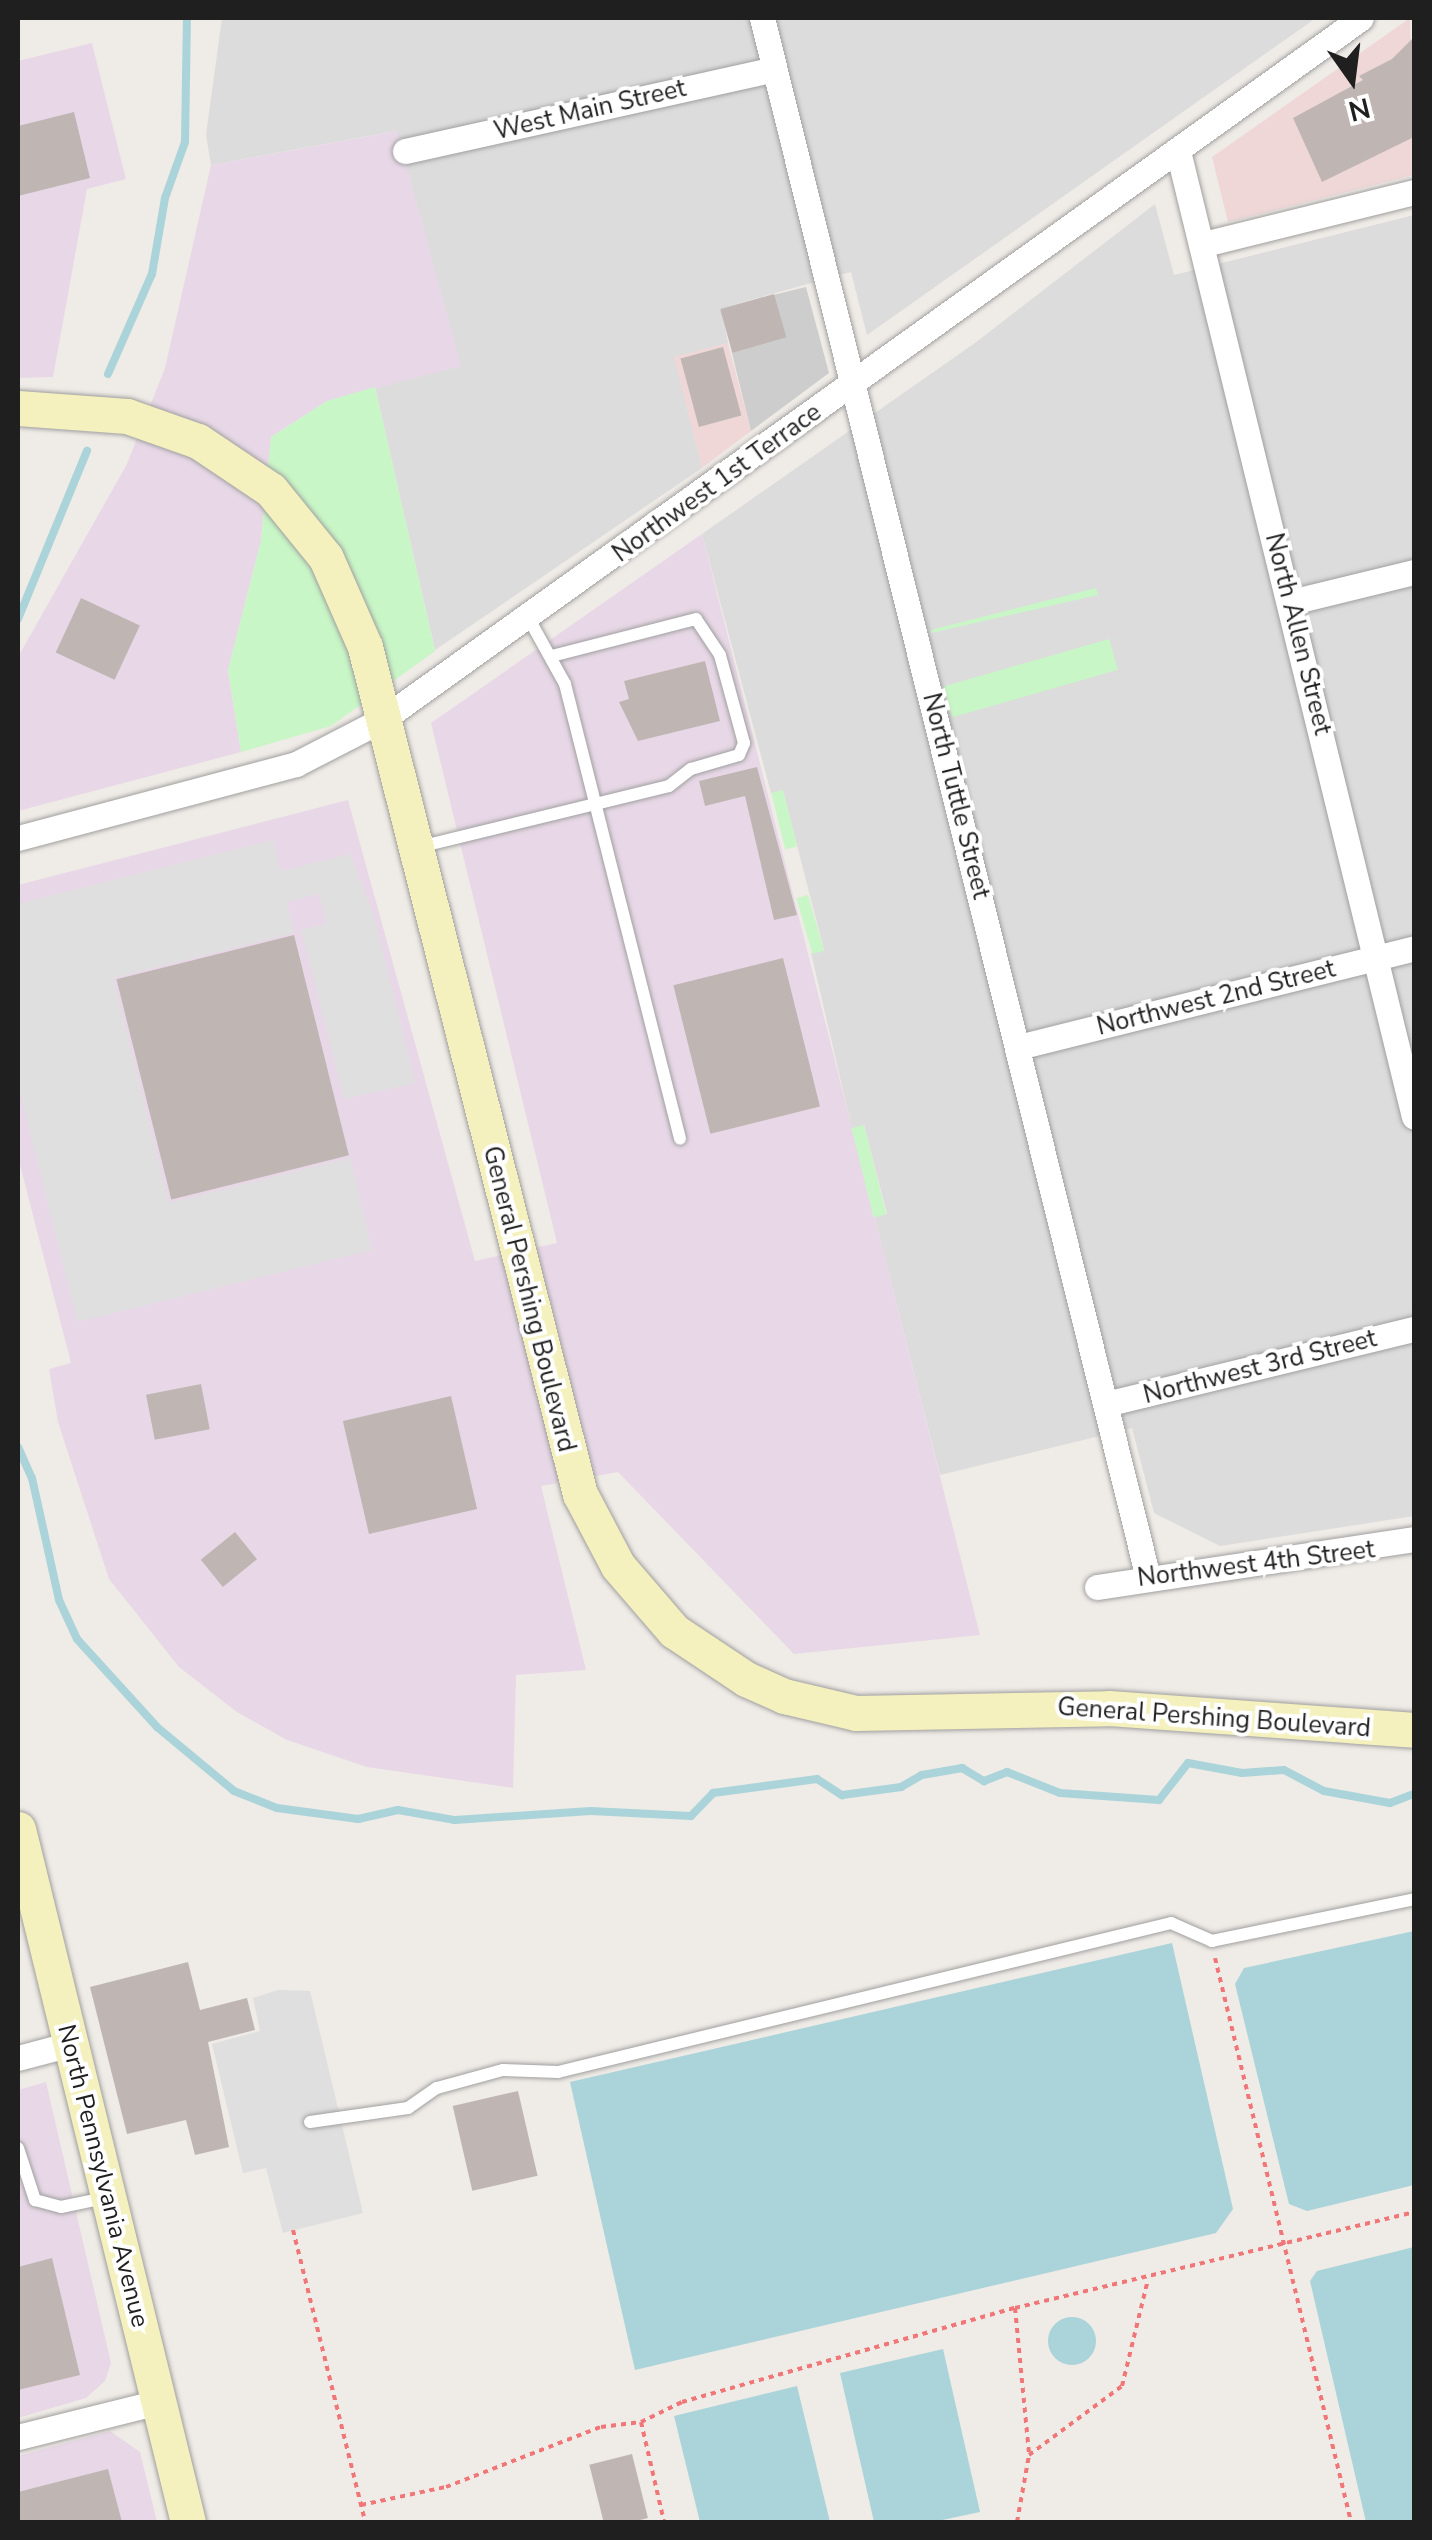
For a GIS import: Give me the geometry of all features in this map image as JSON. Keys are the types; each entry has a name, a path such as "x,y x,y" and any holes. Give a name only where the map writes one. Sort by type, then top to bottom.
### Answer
{"main road":[{"name":"General Pershing Boulevard","path":"18,405 90,409 164,426 271,490 300,521 349,602 383,719 580,1494 618,1566 674,1631 746,1679 856,1713 1108,1708 1414,1730"},
{"name":"North Pennsylvania Avenue","path":"18,1829 188,2522"}],"street":[{"name":"North Tuttle Street","path":"762,18 1147,1574"},
{"name":"Northwest 1st Terrace","path":"18,838 280,769 383,719 1361,18"},
{"name":"West Main Street","path":"405,151 774,69"},
{"name":"North Allen Street","path":"1178,150 1414,1118"},
{"path":"1204,244 1414,192"},
{"path":"1290,602 1414,572"},
{"name":"Northwest 2nd Street","path":"1018,1047 1414,948"},
{"name":"Northwest 3rd Street","path":"1106,1404 1414,1329"},
{"name":"Northwest 4th Street","path":"1097,1587 1147,1574 1355,1552 1414,1538"},
{"path":"18,2058 71,2044"},
{"path":"18,2437 158,2402"}],"lane":[{"path":"529,618 552,656 680,1139"},
{"path":"415,848 669,786 692,770 739,755 744,742 720,655 696,619 552,656"},
{"path":"310,2122 408,2108 437,2088 503,2070 558,2072 1172,1923 1212,1941 1414,1899"},
{"path":"18,2148 35,2200 61,2207 108,2198"}],"path":[{"path":"1212,1941 1280,2242 1351,2522"},
{"path":"361,2505 446,2487 601,2427 642,2422 682,2402 1015,2308 1414,2212"},
{"path":"293,2230 364,2522"},
{"path":"1029,2455 1122,2386 1148,2279"},
{"path":"1015,2308 1029,2455 1017,2522"},
{"path":"642,2422 664,2522"}],"shaded area":[{"path":"222,18 1316,18 867,335 851,272 722,308 728,343 675,357 702,468 435,650 375,387 460,366 396,131 211,165 206,135"},
{"path":"1410,18 1414,175 1228,222 1212,157"},
{"path":"92,43 126,179 87,189 53,377 18,378 18,61"},
{"path":"397,131 461,366 327,401 271,437 261,541 228,670 241,752 18,811 18,657 127,464 165,368 211,165"},
{"path":"1155,204 1174,275 1414,215 1414,1516 1220,1546 1154,1513 1132,1428 940,1475 874,1216 887,1214 864,1125 852,1129 811,953 824,950 783,791 771,793 702,534 975,343"},
{"path":"806,287 829,373 751,431 721,308"},
{"path":"728,343 751,431 702,468 674,357"},
{"path":"702,534 980,1635 794,1654 618,1472 541,1486 586,1670 516,1675 513,1788 367,1767 287,1740 237,1712 179,1667 109,1579 58,1422 49,1369 71,1363 18,1157 18,885 348,800 475,1261 557,1243 431,723"},
{"path":"273,840 281,871 350,854 374,916 415,1083 344,1099 301,930 327,924 319,894 287,902 294,933 113,978 169,1203 350,1158 372,1250 77,1322 18,1084 18,904"},
{"path":"278,1990 310,1991 363,2213 283,2233 266,2168 243,2173 212,2044 260,2031 253,1998"},
{"path":"46,2082 111,2363 105,2381 86,2398 18,2418 18,2090"},
{"path":"110,2431 140,2452 157,2522 18,2522 18,2456"}],"green space":[{"path":"375,387 435,651 331,726 241,752 228,670 261,541 271,437 327,401"},
{"path":"1096,588 1098,595 931,633 931,630"},
{"path":"1109,639 1118,670 952,717 944,686"},
{"path":"783,790 797,846 785,849 771,793"},
{"path":"808,895 824,951 812,954 796,898"},
{"path":"864,1125 886,1214 874,1217 851,1128"}],"water":[{"path":"1414,1931 1414,2185 1307,2211 1289,2204 1235,1984 1244,1968"},
{"path":"1172,1943 1233,2209 1216,2233 635,2370 570,2082"},
{"path":"1414,2247 1414,2522 1366,2522 1310,2281 1317,2271"},
{"path":"1072,2317 1089,2324 1096,2341 1089,2358 1072,2365 1055,2358 1048,2341 1055,2324"},
{"path":"943,2349 980,2512 933,2522 874,2522 840,2373"},
{"path":"797,2386 830,2522 700,2522 674,2416"}],"building":[{"path":"1414,37 1414,137 1322,182 1293,118 1363,80 1359,76 1392,59"},
{"path":"74,112 90,178 18,196 18,126"},
{"path":"774,294 786,337 733,353 720,309"},
{"path":"723,347 741,416 699,427 680,358"},
{"path":"81,598 140,625 115,680 56,652"},
{"path":"705,661 720,721 638,741 619,702 629,699 624,681"},
{"path":"757,767 797,915 774,920 745,796 705,806 699,781"},
{"path":"294,935 349,1155 171,1200 116,979"},
{"path":"783,958 820,1106 710,1134 673,985"},
{"path":"201,1384 210,1429 155,1440 146,1395"},
{"path":"451,1396 477,1509 369,1534 343,1421"},
{"path":"235,1532 257,1559 223,1587 201,1560"},
{"path":"188,1962 200,2010 247,1998 255,2030 208,2042 229,2147 195,2155 186,2120 127,2134 90,1987"},
{"path":"518,2091 538,2176 472,2191 453,2106"},
{"path":"52,2258 80,2375 18,2390 18,2267"},
{"path":"632,2454 648,2518 604,2522 589,2465"},
{"path":"108,2469 122,2522 18,2522 18,2492"}],"waterway":[{"path":"108,374 152,274 165,198 185,142 187,18"},
{"path":"18,619 87,451"},
{"path":"18,1447 32,1478 59,1600 77,1639 157,1727 234,1791 277,1808 358,1819 398,1810 455,1820 591,1811 691,1816 713,1793 817,1779 842,1795 901,1787 922,1775 962,1768 984,1781 1007,1772 1060,1793 1159,1800 1188,1763 1242,1773 1284,1770 1324,1791 1390,1803 1414,1794"}]}
